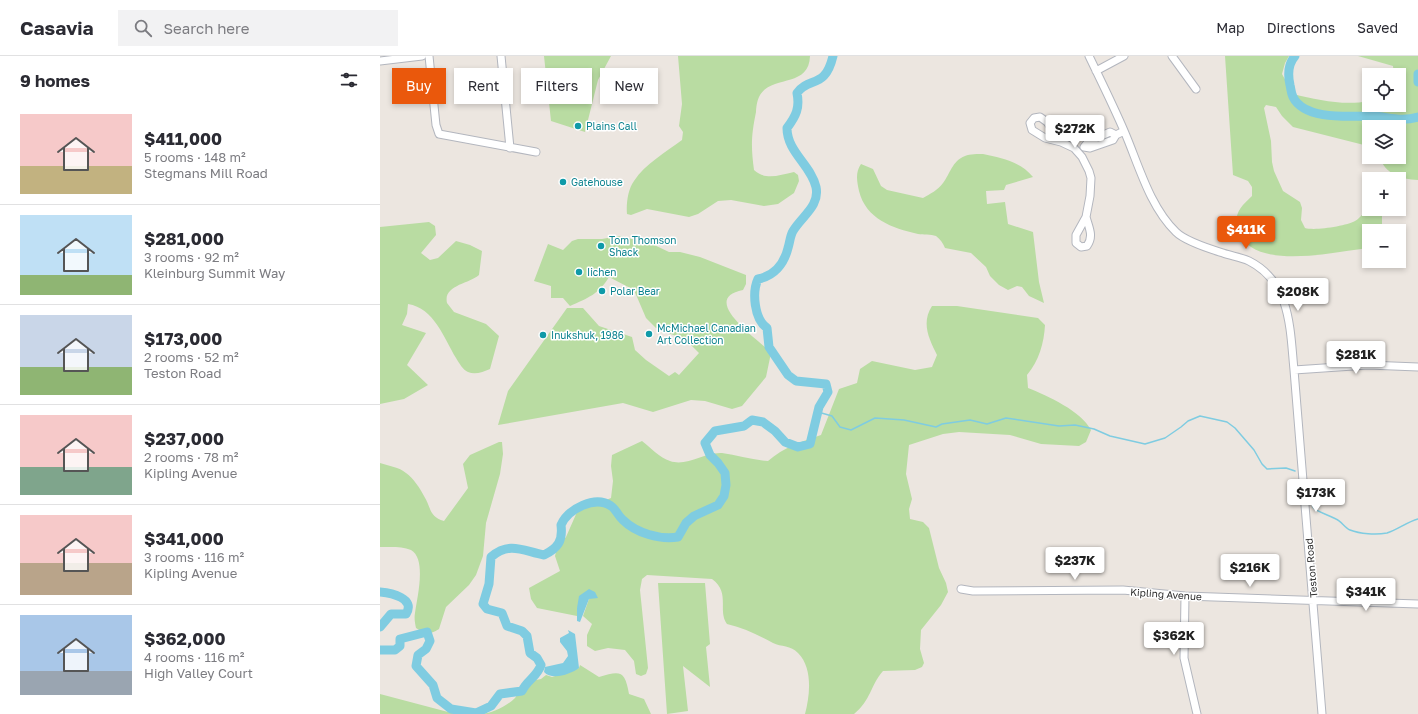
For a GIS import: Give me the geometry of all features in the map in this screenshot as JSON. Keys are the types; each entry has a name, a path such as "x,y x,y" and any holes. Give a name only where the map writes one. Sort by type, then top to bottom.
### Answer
{"street":[{"path":"380,61 422,56"},
{"path":"429,56 436,125 439,134 536,152"},
{"path":"501,56 510,148"},
{"name":"Teston Road","path":"1089,56 1158,209 1176,233 1208,249 1248,261 1256,265 1275,283 1285,303 1290,319 1314,600 1322,714"},
{"path":"1096,71 1124,56"},
{"path":"1172,56 1196,89"},
{"path":"1077,152 1088,142 1110,132 1116,135 1124,131"},
{"path":"1061,142 1069,144 1082,157 1091,178 1086,217"},
{"path":"1294,370 1368,365 1418,367"},
{"name":"Kipling Avenue","path":"961,589 973,591 1124,590 1185,596 1418,604"},
{"path":"1185,596 1184,658 1197,714"}],"green space":[{"path":"544,56 611,56 604,68 600,68 600,76 592,104 592,68 545,68"},
{"path":"678,56 810,56 808,66 803,73 764,90 758,100 752,135 754,170 768,176 778,176 794,172 798,175 799,181 794,193 778,204 764,206 731,200 718,201 698,214 689,217 647,209 631,215 627,214 627,201 632,184 644,169 682,140 683,132 679,126 682,104"},
{"path":"1225,56 1289,56 1282,74 1293,94 1331,102 1362,102 1362,112 1406,112 1406,68 1393,68 1393,66 1358,56 1418,56 1418,180 1406,178 1406,172 1391,172 1383,164 1406,164 1406,120 1362,120 1362,144 1293,127 1282,116 1276,107 1266,105 1264,108 1271,141 1274,171 1283,191 1300,202 1302,208 1301,220 1305,228 1330,228 1345,225 1357,220 1362,215 1382,216 1382,224 1362,224 1362,249 1317,255 1296,256 1277,255 1260,251 1246,243 1238,230 1236,220 1241,208 1252,196 1252,187 1248,181 1233,175"},
{"path":"549,104 592,104 585,132 551,121"},
{"path":"974,154 983,154 1011,161 1023,168 1033,177 1006,185 1004,190 986,191 987,204 1005,202 1008,224 1033,232 1039,282 1044,303 1029,296 1022,287 1017,286 1008,290 999,285 990,276 986,267 971,253 945,248 936,236 908,232 881,221 862,201 857,180 857,174 861,164 873,169 881,186 887,190 923,198 934,192 941,185 954,164 961,158"},
{"path":"429,222 435,226 436,235 421,253 430,260 438,258 456,241 470,245 482,251 479,275 449,292 447,303 454,312 486,324 499,336 490,369 476,373 468,372 464,370 437,325 425,311 408,304 407,314 402,325 426,333 407,365 428,385 404,399 380,404 380,227"},
{"path":"618,236 648,242 669,252 680,252 700,257 746,275 746,284 743,290 731,295 727,302 729,311 736,320 771,353 766,377 742,406 732,409 705,401 691,400 653,412 623,403 498,425 508,391 567,308 583,308 599,326 632,337 635,350 646,360 669,376 675,372 679,375 699,353 686,340 656,328 646,318 634,290 609,277 597,292 570,306 563,298 551,298 551,286 534,281 548,244 563,250 572,241 578,239 602,239"},
{"path":"932,306 957,306 1038,318 1045,325 1044,332 1038,358 1027,375 1028,388 1045,395 1072,410 1091,430 1086,442 1079,446 1041,444 1010,435 959,432 943,434 909,445 906,474 912,499 909,509 910,519 923,522 929,528 939,568 946,583 948,592 941,605 921,630 920,649 924,663 922,667 915,670 883,671 860,709 854,714 805,714 809,682 803,659 795,650 789,647 776,644 751,632 727,624 724,619 721,590 718,584 712,579 647,575 642,579 640,590 648,668 646,674 641,676 636,674 634,661 625,650 608,648 595,651 587,646 587,635 592,624 583,616 589,599 595,592 577,608 577,616 537,608 531,599 529,588 560,571 555,556 557,548 566,537 577,512 611,498 613,481 611,466 612,455 642,441 663,457 670,461 676,462 689,461 715,453 768,461 787,448 821,435 839,389 857,383 860,369 872,361 915,370 932,367 937,355 927,331 927,319"},
{"path":"502,442 503,454 500,474 486,523 483,556 476,575 469,585 446,607 439,629 430,633 422,632 416,628 415,620 420,579 419,562 416,555 411,550 404,548 380,547 380,463 400,469 409,475 414,480 433,514 444,521 468,488 463,464 470,455"},
{"path":"658,583 705,583 710,644 706,647 710,687 683,666 688,711 667,714"},
{"path":"580,665 599,677 612,673 621,674 626,681 629,694 644,699 651,714 484,714 508,704 515,698 526,682 541,679 546,675 552,677 579,668"},
{"path":"380,694 448,712 463,714 380,714"}],"water":[{"path":"589,589 595,592 598,598 589,599 580,622 577,621 579,596"},
{"path":"568,630 575,634 579,668 562,676 547,675 544,672 545,667 563,663 568,656 567,651 560,642 560,638 569,633"}],"waterway":[{"path":"380,650 395,650 400,646 400,639 427,632 430,641 426,649 418,655 416,666 433,685 437,698 451,709 476,713 491,706 500,694 522,691 537,673 541,665 537,658 530,653 527,636 522,631 507,626 502,613 487,609 483,604 489,584 491,557 504,549 511,548 517,548 544,555 556,547 560,540 561,525 565,519 583,505 597,502 605,503 611,506 628,525 641,532 656,536 671,538 678,537 686,523 694,516 718,505 724,496 726,485 725,473 710,455 705,443 715,431 744,426 752,420 763,422 775,431 785,442 798,447 810,444 819,407 828,392 826,384 796,381 788,375 769,347 767,328 759,318 755,305 755,291 758,279 769,275 781,264 786,254 793,231 813,205 817,194 813,179 791,144 788,137 787,128 793,120 798,108 797,93 802,88 826,74 833,56"},
{"path":"1295,56 1289,70 1291,92 1299,105 1307,110 1329,116 1373,116 1401,119 1418,117"},
{"path":"1418,74 1418,82"},
{"path":"818,412 832,416 840,427 851,430 875,418 904,420 936,427 942,424 970,420 987,424 1006,418 1059,426 1075,425 1094,429 1110,436 1145,444 1165,438 1188,421 1200,416 1227,422 1235,428 1254,450 1262,464 1267,469 1286,468 1295,471"},
{"path":"1309,482 1311,499 1314,508 1338,520 1350,530 1368,534 1387,533 1418,519"},
{"path":"380,592 401,597 408,604 406,614 391,614 380,627"}],"place":[{"name":"Plains Call","path":"578,126"},
{"name":"Gatehouse","path":"563,182"},
{"name":"Tom Thomson Shack","path":"601,246"},
{"name":"Iichen","path":"579,272"},
{"name":"Polar Bear","path":"602,291"},
{"name":"McMichael Canadian Art Collection","path":"649,334"},
{"name":"Inukshuk, 1986","path":"543,335"}]}
